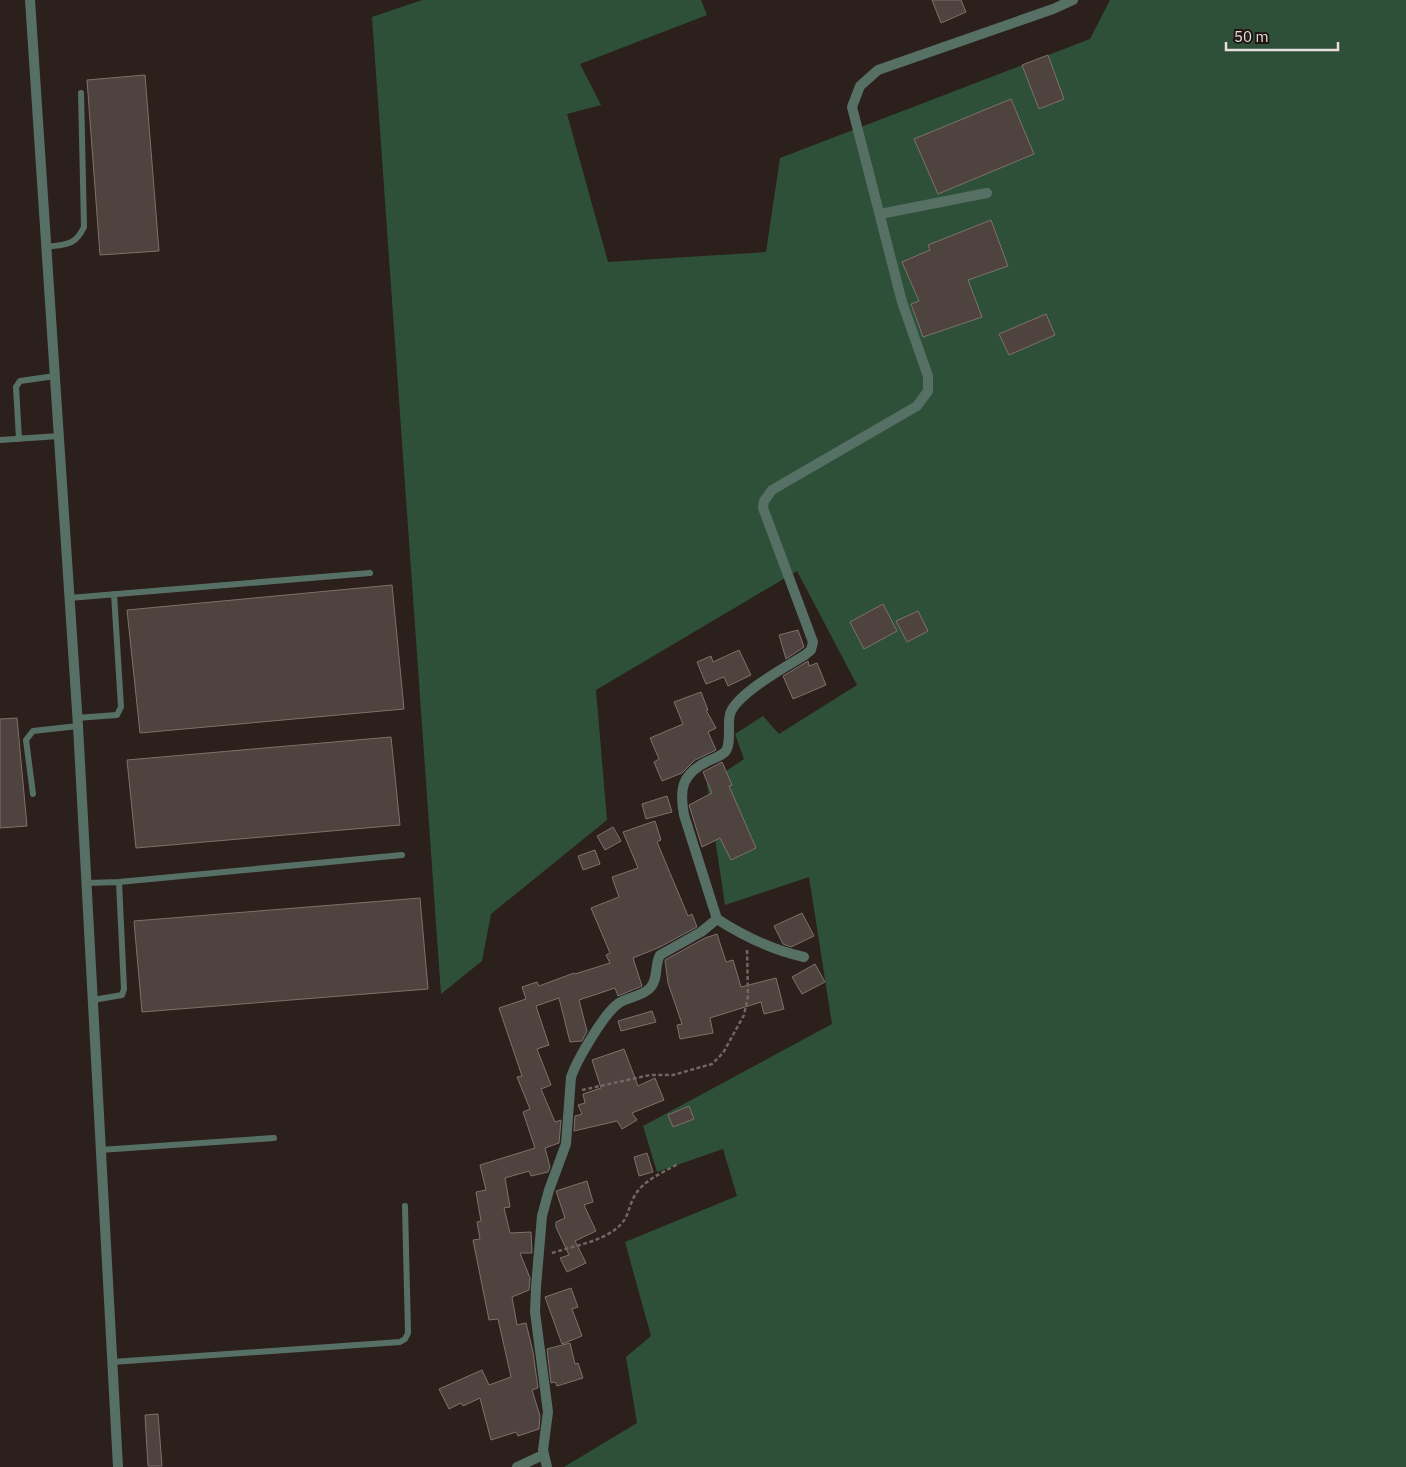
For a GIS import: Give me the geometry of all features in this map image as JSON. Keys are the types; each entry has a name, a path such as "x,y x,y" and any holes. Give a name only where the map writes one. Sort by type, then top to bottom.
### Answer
{"street":[{"path":"30,0 77,722 118,1467"},
{"path":"804,958 781,952 746,938 717,919 684,815 681,798 683,783 696,767 722,755 727,749 730,712 756,684 811,650 813,642 763,508 764,501 772,490 917,406 928,391 928,376 902,302 852,107 860,86 878,70 1053,9 1073,0"},
{"path":"880,214 987,193"},
{"path":"547,1467 543,1455 548,1412 535,1312 538,1257 545,1208 566,1144 571,1077 574,1068 604,1016 626,998 646,992 652,987 656,980 660,955 701,932 717,919"},
{"path":"517,1467 543,1455"}],"lane":[{"path":"47,247 69,244 79,238 84,226 81,93"},
{"path":"19,439 16,387 20,380 55,376"},
{"path":"0,440 59,436"},
{"path":"69,598 370,573"},
{"path":"33,794 26,740 28,735 33,732 77,722 117,715 121,707 114,594"},
{"path":"86,883 119,882 402,855"},
{"path":"93,1000 118,997 122,995 124,989 119,882"},
{"path":"100,1150 274,1138"},
{"path":"112,1362 400,1342 405,1339 408,1333 405,1206"}],"path":[{"path":"570,1093 650,1074 673,1076 712,1064 723,1054 744,1015 748,996 746,938"},
{"path":"538,1257 607,1234 621,1224 634,1197 642,1187 651,1179 678,1164"}],"green space":[{"path":"422,0 701,0 707,15 580,64 601,105 567,114 608,262 766,252 780,158 1090,39 1110,0 1406,0 1406,1467 564,1467 637,1423 626,1357 651,1336 625,1242 737,1196 723,1149 657,1172 643,1126 832,1024 809,877 725,905 707,784 744,759 735,734 763,716 779,734 857,685 797,571 596,690 607,820 491,914 482,961 441,994 372,17"}],"building":[{"path":"932,0 961,0 966,12 941,23"},
{"path":"1048,55 1064,99 1039,109 1022,65"},
{"path":"145,75 159,251 100,255 87,80"},
{"path":"1011,99 1034,154 938,194 914,139"},
{"path":"991,220 1008,266 968,280 982,317 923,337 911,304 919,301 902,262 930,250 928,245"},
{"path":"1046,314 1055,335 1009,355 999,334"},
{"path":"392,585 404,709 140,733 127,610"},
{"path":"883,604 897,631 864,649 850,622"},
{"path":"918,611 928,631 907,642 896,621"},
{"path":"798,630 804,647 786,659 779,635"},
{"path":"739,650 751,675 728,686 724,677 706,684 697,662 711,656 713,662"},
{"path":"808,661 809,666 817,663 826,685 793,699 783,676"},
{"path":"701,692 708,710 706,710 716,728 708,732 716,750 695,760 682,773 662,781 654,762 659,759 650,738 683,724 674,702"},
{"path":"17,718 27,826 0,828 0,719"},
{"path":"391,737 400,825 136,848 127,760"},
{"path":"722,762 732,785 729,786 756,848 731,860 720,838 702,847 689,805 712,793 703,772"},
{"path":"667,796 672,812 646,819 642,804"},
{"path":"655,821 661,840 657,842 688,916 692,914 697,927 660,947 633,958 642,986 618,996 615,988 579,1000 587,1031 582,1041 570,1042 559,998 536,1006 549,1045 537,1049 551,1085 541,1089 555,1122 561,1120 559,1143 545,1148 550,1167 548,1172 531,1176 529,1171 505,1178 510,1207 504,1208 510,1233 531,1232 532,1253 520,1253 530,1278 529,1290 512,1297 517,1325 526,1323 533,1352 538,1388 532,1390 540,1416 539,1429 518,1436 516,1432 491,1440 480,1398 463,1406 461,1403 449,1409 439,1389 482,1370 489,1385 511,1377 498,1319 489,1320 473,1240 480,1239 477,1222 481,1221 476,1192 486,1190 480,1165 535,1148 523,1112 530,1109 517,1077 522,1076 499,1008 526,999 522,987 537,982 539,986 574,973 610,963 606,955 610,953 591,908 619,897 612,877 638,868 623,832"},
{"path":"613,827 621,841 605,850 597,836"},
{"path":"595,850 600,864 583,870 578,856"},
{"path":"420,898 428,989 142,1012 134,921"},
{"path":"802,913 814,936 791,947 783,944 774,926"},
{"path":"717,934 726,962 733,960 741,987 776,978 784,1009 764,1014 761,1002 710,1018 713,1033 680,1039 677,1025 682,1024 668,983 665,960 705,938"},
{"path":"815,964 825,982 802,994 792,977"},
{"path":"652,1011 656,1022 621,1031 618,1021"},
{"path":"624,1049 638,1086 655,1078 664,1100 632,1113 637,1120 622,1129 617,1121 574,1131 575,1116 582,1114 578,1105 585,1103 583,1094 601,1088 592,1060"},
{"path":"689,1106 694,1119 673,1127 668,1115"},
{"path":"647,1153 653,1172 639,1176 634,1157"},
{"path":"587,1181 593,1202 584,1205 596,1231 575,1241 586,1263 567,1272 560,1258 569,1255 556,1227 556,1222 565,1218 556,1191"},
{"path":"571,1288 578,1307 572,1309 582,1336 562,1344 545,1297"},
{"path":"570,1343 575,1364 578,1363 583,1378 557,1386 555,1382 551,1383 547,1349"},
{"path":"158,1414 162,1466 148,1466 145,1415"}]}
